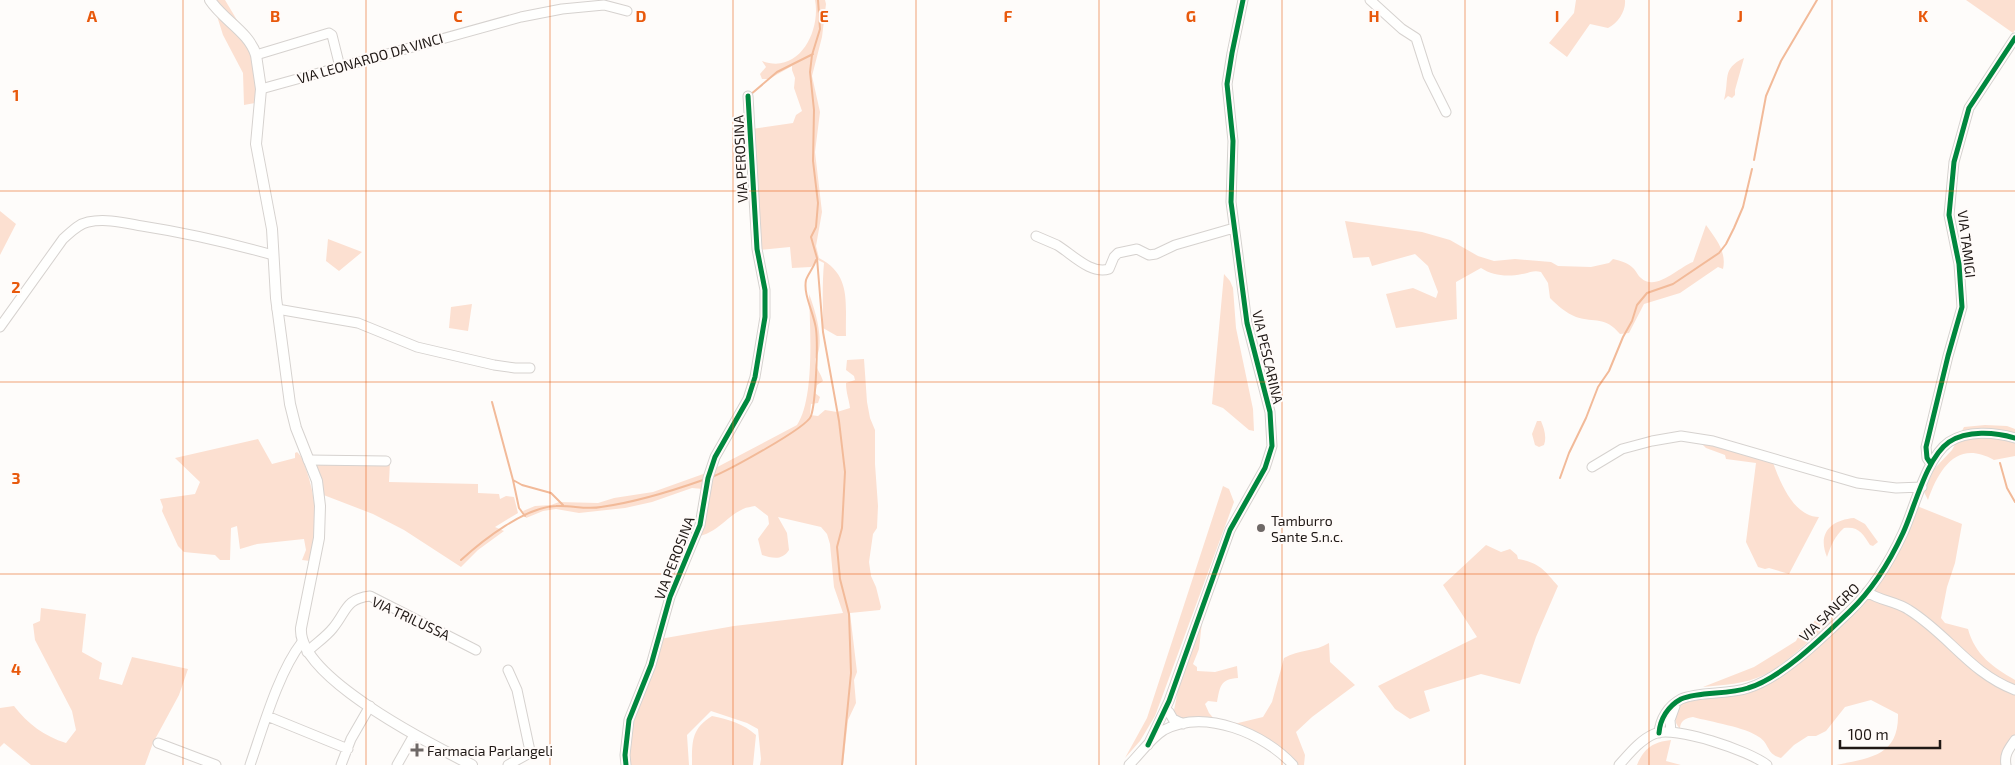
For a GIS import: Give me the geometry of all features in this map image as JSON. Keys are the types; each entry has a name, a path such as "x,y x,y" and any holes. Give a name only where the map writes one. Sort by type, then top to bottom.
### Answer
{"main road":[{"path":"210,0 219,13 242,33 255,50 261,89 256,144 272,229 277,309 290,404 296,428 317,482 320,506 319,538 301,628 302,642 307,652 327,676 414,734 472,765"}],"street":[{"name":"VIA PESCARINA","path":"1148,745 1166,712 1230,530 1265,468 1272,446 1271,422 1249,333 1230,194 1233,141 1228,84 1230,64 1243,0"},
{"path":"1370,0 1402,29 1416,38 1428,76 1446,112"},
{"name":"VIA LEONARDO DA VINCI","path":"261,89 485,26 562,9 604,5 627,12"},
{"path":"256,55 329,34 332,35 340,66"},
{"name":"VIA TAMIGI","path":"1931,464 1927,458 1926,447 1962,307 1959,264 1949,215 1954,162 1970,108 2015,38"},
{"name":"VIA PEROSINA","path":"626,765 625,755 629,720 650,665 670,597 700,525 708,478 716,458 748,399 755,377 764,318 765,290 757,249 748,96"},
{"path":"0,327 63,239 76,227 87,222 116,222 177,231 274,255"},
{"path":"1036,236 1058,246 1086,265 1105,270 1109,269 1114,257 1118,254 1137,249 1148,255 1156,254 1175,245 1234,228"},
{"path":"277,309 358,323 417,347 494,365 530,368"},
{"name":"VIA SANGRO","path":"1678,702 1691,697 1747,689 1760,684 1785,668 1852,609 1885,567 1903,533 1931,464 1940,450 1958,437 1977,434 2015,438"},
{"path":"1592,467 1622,449 1681,436 1713,441 1857,483 1896,488 1922,487"},
{"path":"308,460 386,461"},
{"path":"1867,592 1875,598 1894,602 1909,610 1945,637 1973,666 1997,683 2015,690"},
{"name":"VIA TRILUSSA","path":"307,652 333,628 351,603 358,598 370,596 476,650"},
{"path":"260,765 251,763 267,716 295,651 302,642"},
{"path":"508,670 517,690 530,751 508,765"},
{"path":"1671,732 1670,720 1678,702"},
{"path":"1659,733 1665,714 1678,702"},
{"path":"342,765 370,706"},
{"path":"1165,730 1161,725 1166,712 1173,719 1183,724"},
{"path":"267,716 348,749"},
{"path":"1129,765 1165,730 1197,722 1230,727 1264,742 1280,752 1293,765"},
{"path":"1619,765 1643,741 1659,733 1671,732 1684,733 1725,746 1767,765"},
{"path":"397,765 414,734"},
{"path":"2006,765 2007,750 2015,740"},
{"path":"158,743 216,765"}],"shaded area":[{"path":"215,0 225,0 259,57 255,103 244,105 243,73 223,35 217,16 218,7"},
{"path":"815,0 825,0 826,4 822,37 812,76 820,112 815,152 822,212 816,246 819,258 830,265 842,281 846,301 846,336 837,336 823,328 824,263 818,260 811,267 792,268 790,247 760,250 752,129 793,123 796,115 802,111 794,88 795,78 792,66 769,79 762,79 760,74 766,67 762,61 775,64 787,62 797,56 805,47 811,37 814,25"},
{"path":"1576,0 1625,0 1625,4 1621,16 1608,28 1590,24 1567,57 1549,43 1574,13"},
{"path":"1966,0 2015,0 2015,30 2013,33"},
{"path":"1744,58 1735,95 1732,98 1728,96 1724,100 1729,71 1732,66"},
{"path":"0,211 16,224 0,255"},
{"path":"1345,221 1422,232 1450,240 1478,256 1494,261 1515,259 1551,262 1558,266 1591,267 1609,263 1613,259 1622,261 1632,267 1647,282 1667,277 1693,262 1706,225 1722,251 1724,262 1723,269 1718,267 1680,293 1644,304 1629,333 1620,334 1615,328 1604,322 1583,319 1565,311 1550,298 1548,283 1541,272 1534,271 1506,276 1490,273 1481,268 1456,282 1457,319 1396,328 1386,294 1413,288 1436,298 1438,292 1428,266 1415,254 1372,266 1369,257 1353,258"},
{"path":"328,239 362,252 339,271 326,261"},
{"path":"1224,274 1233,288 1236,328 1253,409 1254,431 1249,430 1223,408 1212,404"},
{"path":"809,294 820,336 820,345 815,362 823,381 817,385 815,393 820,397 818,403 811,404 810,415 818,416 825,410 837,412 850,408 846,383 855,380 854,376 846,370 847,360 864,359 867,402 870,418 875,430 877,528 873,534 869,562 871,576 881,607 880,610 850,613 857,672 854,680 856,703 848,720 843,765 760,765 758,729 747,723 711,711 687,735 689,765 626,765 637,692 654,640 734,626 843,613 834,587 830,544 827,534 821,527 778,517 787,533 789,550 780,557 773,558 762,555 758,539 769,524 768,516 755,506 744,508 707,534 691,537 698,516 703,489 692,488 652,502 625,508 579,513 556,509 543,511 526,518 523,511 535,506 551,505 559,502 598,503 614,498 653,492 706,473 797,425 807,398 809,380"},
{"path":"472,304 468,331 449,328 451,307"},
{"path":"1537,421 1541,421 1545,436 1544,445 1539,447 1535,445 1532,434"},
{"path":"1985,425 2007,426 2015,429 2015,456 1994,460 1981,454 1970,453 1960,455 1951,460 1944,468 1928,500 1924,492 1934,469 1952,450 1964,427"},
{"path":"258,439 272,464 295,458 295,453 297,452 303,460 310,481 315,515 313,549 310,561 302,560 306,550 304,539 257,544 240,549 237,526 231,528 230,560 220,560 215,555 184,552 178,546 162,511 163,507 160,499 195,494 200,482 175,458"},
{"path":"1701,443 1772,460 1781,483 1790,498 1808,515 1819,517 1789,574 1758,567 1746,542 1756,463 1726,459 1725,455 1706,448"},
{"path":"311,461 390,462 389,482 478,484 478,493 499,494 500,499 506,496 514,497 518,513 495,527 504,531 478,550 461,567 404,530 373,514 321,494"},
{"path":"1223,486 1229,489 1234,502 1155,716 1140,741 1125,758 1147,718"},
{"path":"1917,506 1962,524 1955,563 1947,587 1941,618 1945,623 1968,629 1980,653 1999,670 2015,680 2015,735 2004,750 2002,765 1836,765 1880,753 1894,739 1898,714 1871,700 1845,707 1826,731 1816,736 1808,736 1794,745 1781,758 1773,754 1759,737 1737,728 1693,717 1684,720 1680,729 1678,727 1675,717 1676,709 1683,703 1729,696 1785,672 1871,592"},
{"path":"1854,518 1865,524 1878,542 1873,546 1870,545 1863,534 1857,530 1844,528 1838,534 1827,557 1824,541 1828,529 1846,519"},
{"path":"1486,545 1501,552 1510,549 1517,555 1518,559 1541,568 1558,586 1536,637 1520,684 1481,674 1424,691 1430,711 1410,719 1395,709 1378,686 1477,637 1443,585"},
{"path":"41,608 86,614 82,652 102,663 99,679 122,685 132,657 188,669 179,695 153,743 145,765 31,765 4,743 0,747 0,708 14,706 37,729 66,743 76,730 72,711 35,640 33,624 40,621"},
{"path":"1818,616 1832,621 1790,658 1764,675 1742,682 1703,687 1754,667 1796,641 1800,633 1811,626"},
{"path":"1202,622 1199,649 1193,664 1197,667 1197,671 1215,672 1237,666 1238,678 1224,682 1217,702 1208,701 1205,704 1209,713 1216,721 1238,723 1263,717 1272,702 1284,658 1329,643 1330,662 1355,685 1312,717 1296,732 1305,755 1304,765 1297,765 1242,728 1181,721 1173,715 1178,690"},
{"path":"712,716 736,722 756,735 753,765 692,765 692,749 696,731"},
{"path":"1671,740 1666,761 1681,765 1637,765 1646,750 1654,744"}],"waterway":[{"path":"818,0 820,29 812,55 810,72 814,110 813,161 818,203 816,227 811,237 817,258 823,332 839,421 845,472 842,528 837,547 840,579 849,614 851,673 842,765"},
{"path":"1754,160 1766,96 1781,61 1817,0"},
{"path":"750,95 777,72 813,54"},
{"path":"1560,478 1598,387 1609,371 1632,321 1637,305 1647,293 1673,284 1719,253 1726,244 1743,207 1752,169"},
{"path":"712,477 782,439 796,430 811,416 817,360 817,337 805,286 816,260"},
{"path":"492,402 513,480 522,485 551,493 563,505"},
{"path":"2000,463 2007,488 2015,502"},
{"path":"513,480 519,508 525,516"},
{"path":"461,560 493,534 531,512 556,506 595,508 614,505 678,489 703,480"}],"cycle path":[{"path":"1148,745 1169,701 1230,530 1265,468 1272,446 1270,412 1247,323 1231,202 1233,141 1227,84 1243,0"},
{"path":"1931,464 1927,458 1926,447 1962,307 1959,264 1949,215 1954,162 1969,108 2015,38"},
{"path":"626,765 625,755 629,720 651,665 670,597 700,525 708,478 715,457 748,399 755,377 765,317 765,290 757,249 748,96"},
{"path":"1659,733 1665,713 1676,702 1697,695 1732,692 1761,683 1789,666 1850,611 1887,564 1903,533 1934,459 1949,442 1964,435 1981,433 1999,434 2015,438"}],"place":[{"name":"Tamburro Sante S.n.c.","path":"1261,528"},
{"name":"Farmacia Parlangeli","path":"417,750"}]}
